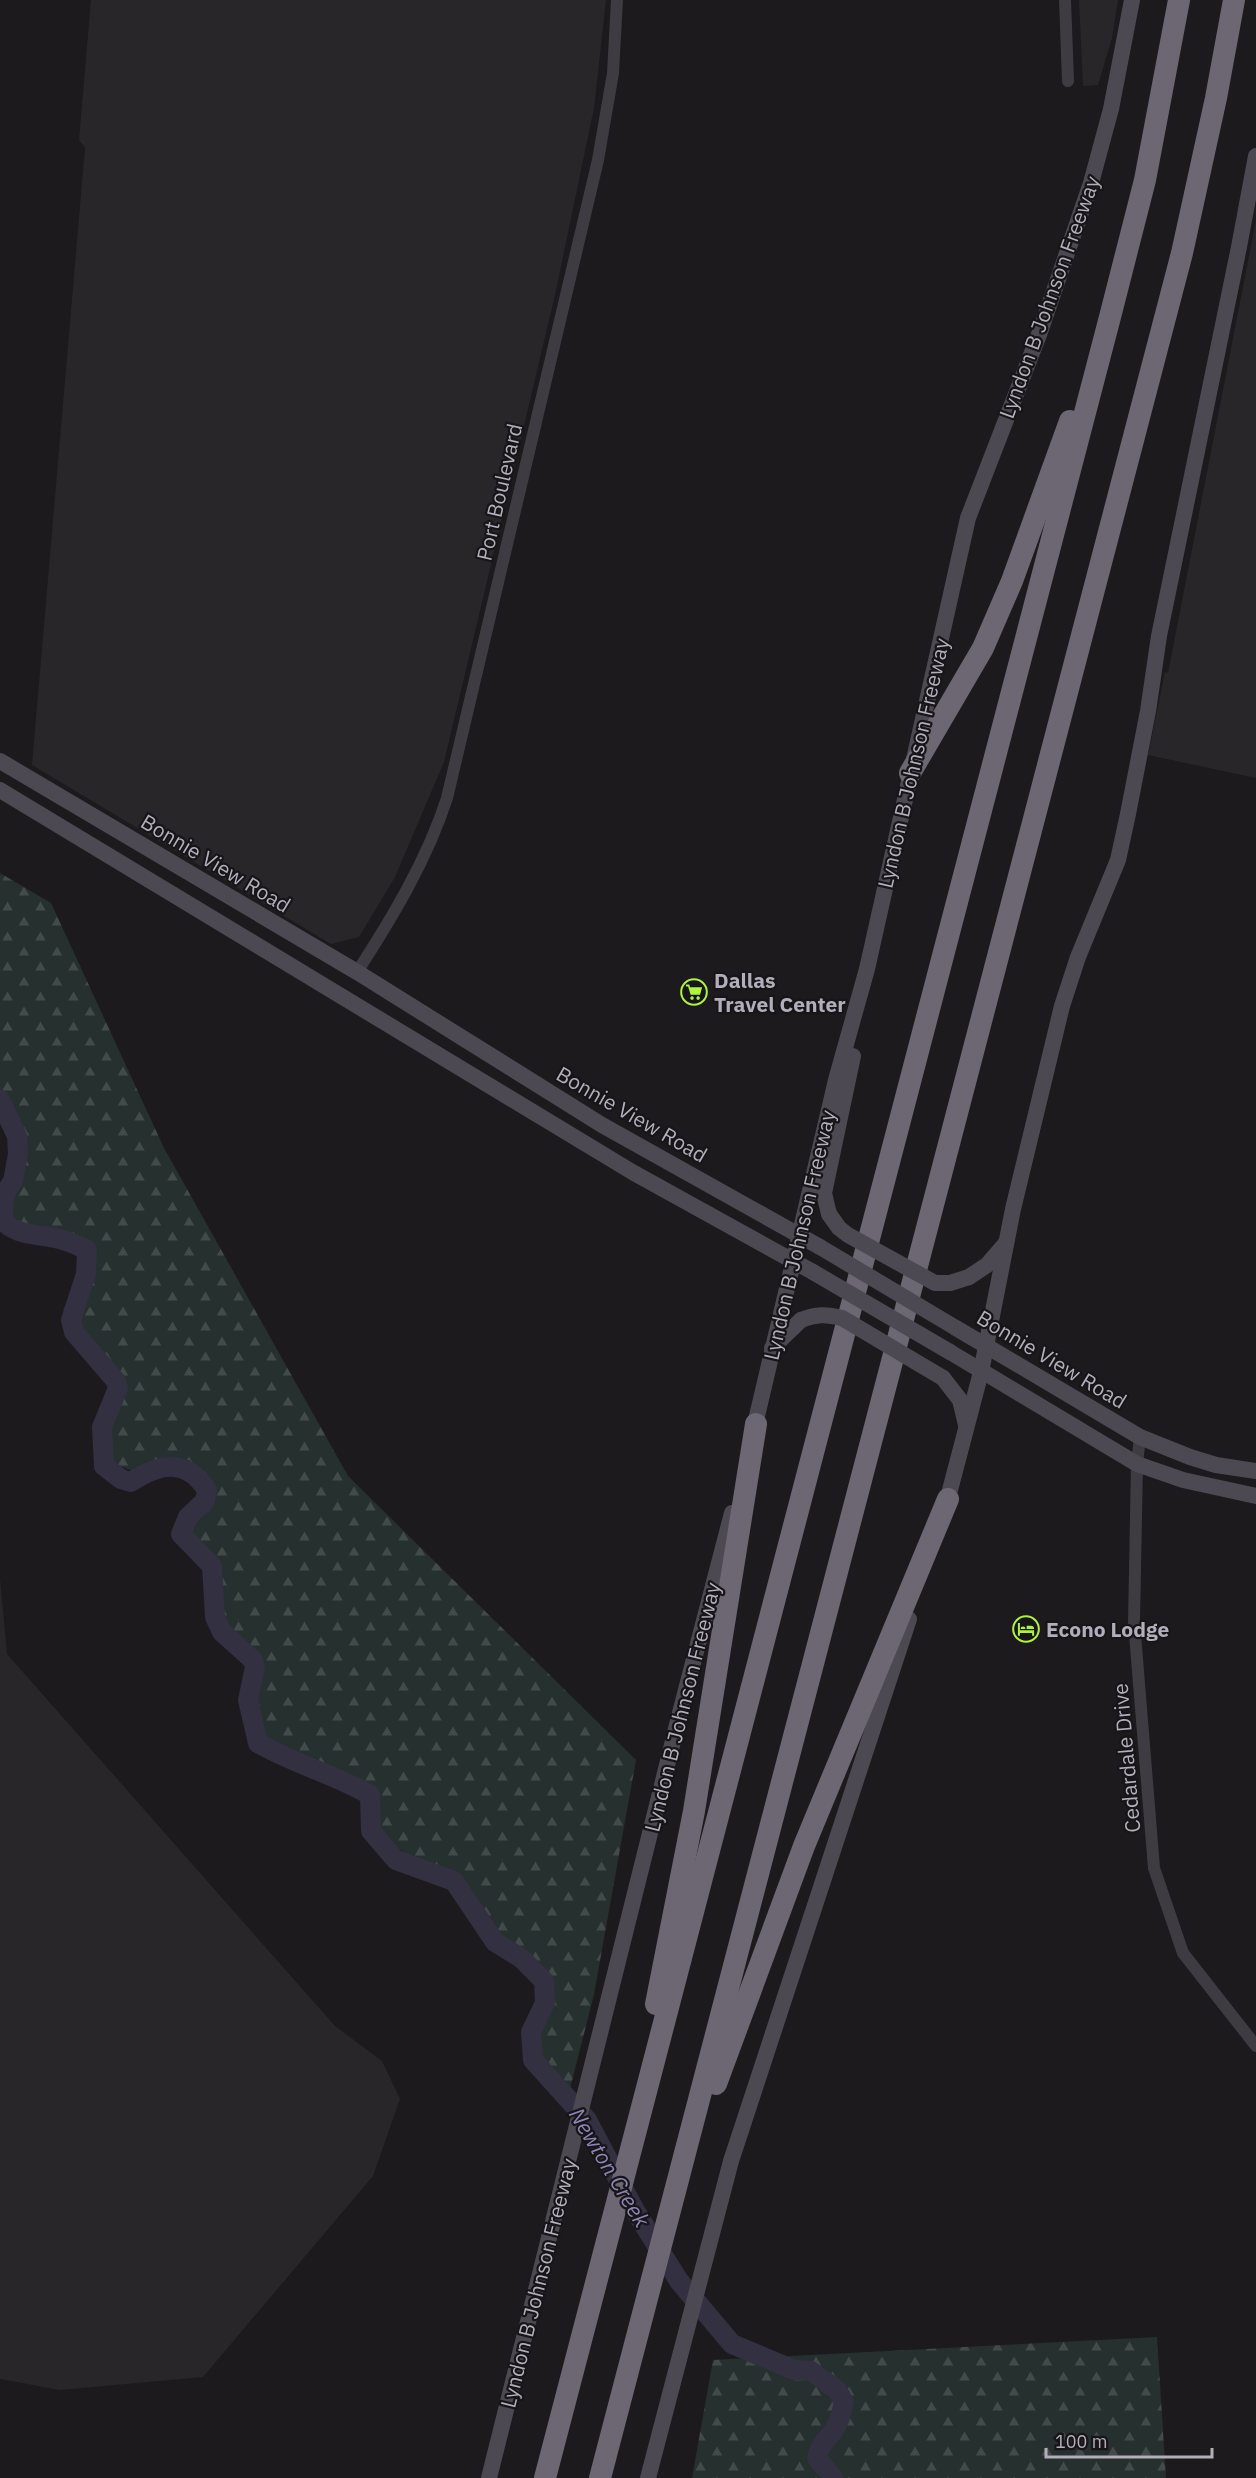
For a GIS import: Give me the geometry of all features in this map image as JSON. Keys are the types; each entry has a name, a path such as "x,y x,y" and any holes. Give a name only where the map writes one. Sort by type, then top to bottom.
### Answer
{"highway":[{"path":"545,2478 1110,317 1147,170 1179,0"},
{"path":"600,2478 1182,253 1214,109 1234,0"},
{"path":"910,773 983,648 1011,581 1110,317"},
{"path":"635,2139 664,1955 694,1811 756,1424"},
{"path":"673,2197 804,1846 948,1500"}],"main road":[{"name":"Lyndon B Johnson Freeway","path":"489,2478 680,1713 756,1424 836,1080 867,969 968,518 1040,332 1091,183 1111,109 1132,0"},
{"path":"648,2478 730,2161 948,1500 981,1372 1007,1242 1062,1006 1078,957 1118,860 1148,711 1159,636 1256,156"},
{"name":"Bonnie View Road","path":"0,761 357,972 646,1151 799,1234 1140,1437 1216,1465 1256,1472"},
{"path":"0,790 634,1173 793,1259 1137,1464 1183,1480 1256,1496"},
{"path":"867,969 854,1053 824,1193 829,1214 839,1228 848,1235 935,1283 950,1283 969,1278 987,1265 1007,1242"},
{"path":"343,996 357,972"},
{"path":"634,1173 646,1151"},
{"path":"772,1348 801,1320 814,1315 826,1314 842,1318 943,1378 960,1400 967,1429"}],"street":[{"name":"Port Boulevard","path":"357,972 380,937 435,836 447,798 538,404 579,249 613,73 618,0"},
{"path":"1065,0 1068,81"},
{"name":"Cedardale Drive","path":"1140,1437 1137,1464 1134,1622 1154,1868 1183,1953 1256,2046"}],"shaded area":[{"path":"91,0 606,0 594,108 555,295 444,762 395,877 359,937 331,944 32,765 85,148 79,140"},
{"path":"1079,0 1118,0 1112,38 1098,85 1083,86"},
{"path":"1256,220 1256,778 1148,755 1165,672 1168,673"},
{"path":"0,1579 7,1654 335,2026 382,2061 400,2099 373,2176 203,2377 60,2390 0,2379"}],"green space":[{"path":"0,873 51,903 164,1148 348,1476 636,1760 594,1994 568,2097 537,2056 525,2046 525,2023 534,2011 540,1980 529,1956 485,1928 454,1875 415,1862 366,1820 365,1787 348,1775 311,1758 284,1755 259,1738 243,1697 255,1659 219,1623 216,1562 182,1530 184,1512 205,1490 204,1475 189,1460 147,1462 133,1471 104,1460 99,1427 107,1394 117,1374 74,1316 63,1310 82,1272 78,1236 13,1226 0,1210 7,1170 14,1150 12,1132 0,1108"},
{"path":"1157,2337 1166,2478 692,2478 713,2360"}],"waterway":[{"name":"Newton Creek","path":"0,1100 17,1136 18,1154 13,1181 4,1195 3,1221 24,1233 66,1241 86,1249 87,1252 86,1274 71,1320 74,1332 116,1381 118,1388 102,1427 104,1466 121,1479 131,1482 162,1468 181,1468 199,1480 207,1490 205,1501 188,1517 181,1534 212,1566 215,1617 222,1632 253,1660 255,1667 248,1700 258,1743 370,1795 371,1831 396,1860 454,1881 495,1942 521,1958 544,1981 545,2003 531,2032 533,2060 587,2120 634,2209 679,2281 732,2344 794,2370 811,2371 837,2390 844,2402 842,2413 817,2458 833,2478"}],"place":[{"name":"Dallas Travel Center","path":"694,992"},
{"name":"Econo Lodge","path":"1026,1629"}]}
